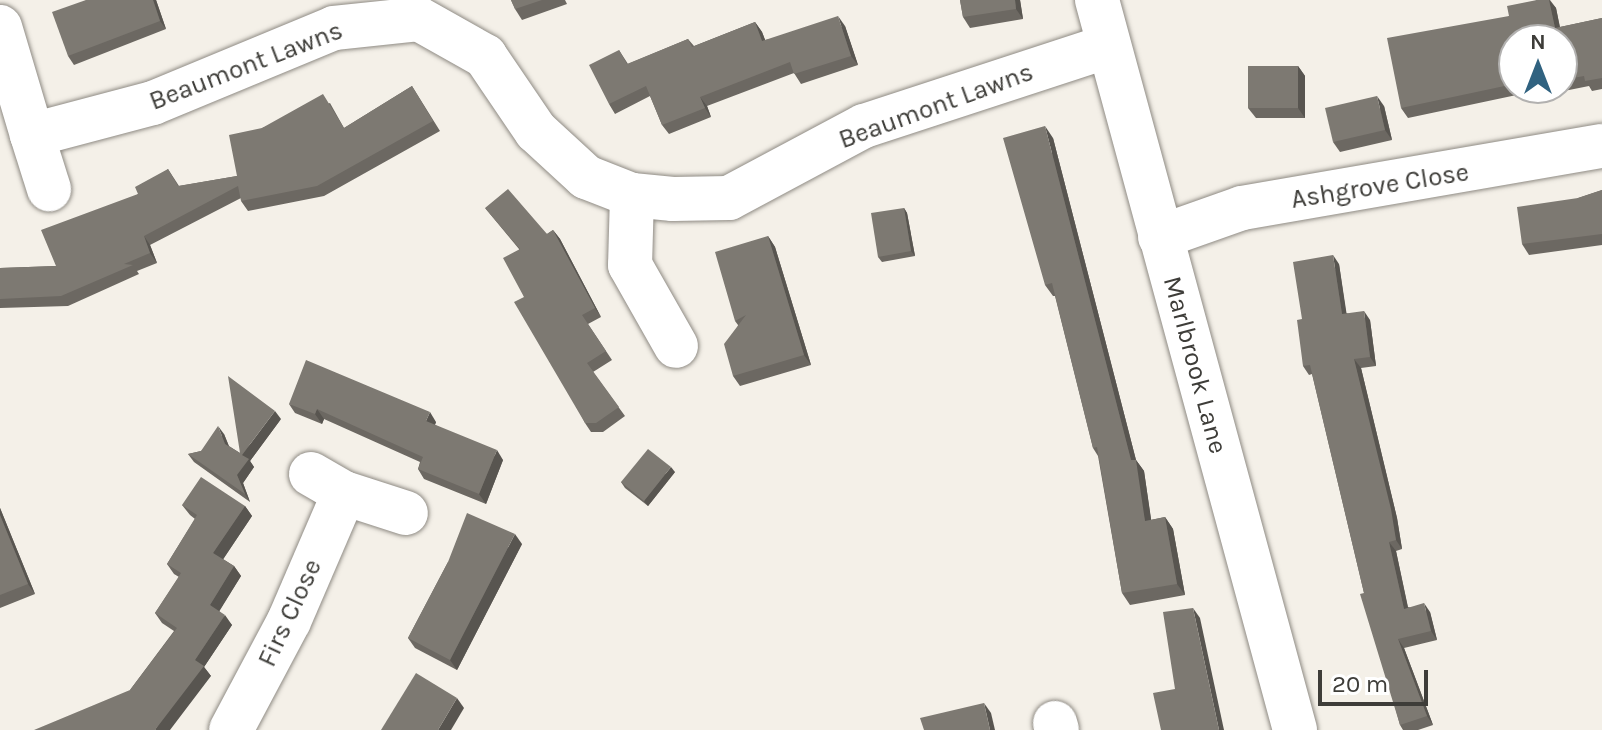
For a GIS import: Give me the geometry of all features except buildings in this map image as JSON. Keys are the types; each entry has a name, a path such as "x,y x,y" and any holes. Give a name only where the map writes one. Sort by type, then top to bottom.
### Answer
{"street":[{"name":"Marlbrook Lane","path":"1097,0 1106,47 1295,730"},
{"name":"Beaumont Lawns","path":"32,135 153,103 334,28 420,10 485,56 536,131 586,177 632,195 729,198 864,126 1106,47"},
{"path":"0,27 49,189"},
{"name":"Ashgrove Close","path":"1160,237 1242,208 1602,146"},
{"path":"632,195 630,265 676,346"},
{"name":"Firs Close","path":"231,730 289,621 327,484 406,513"}]}
